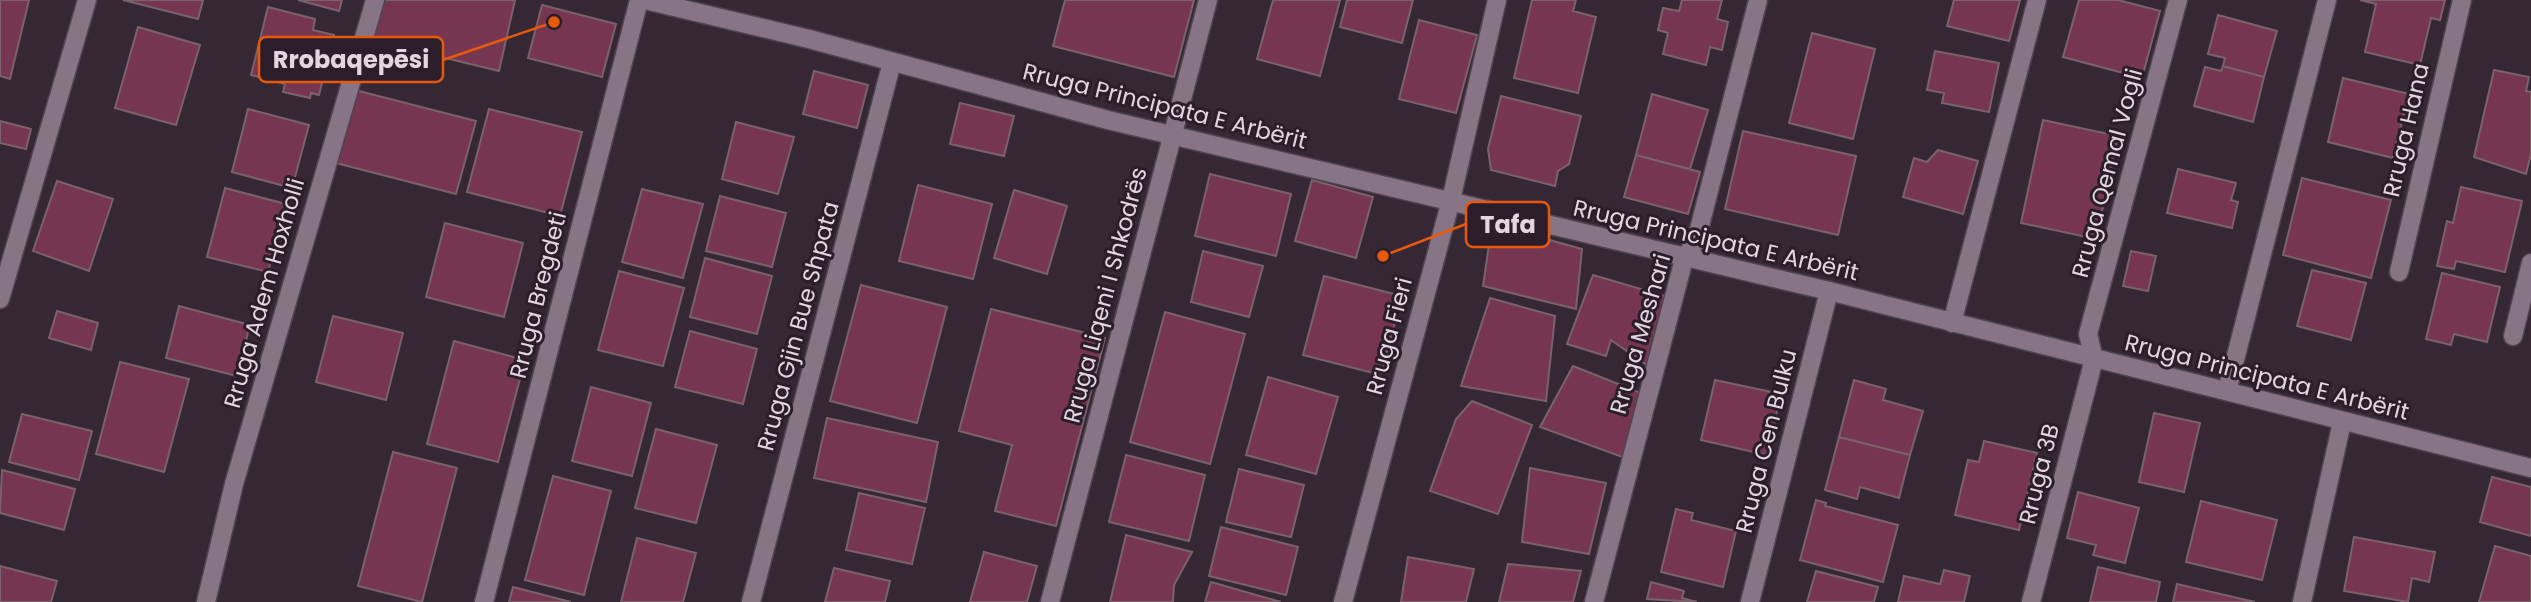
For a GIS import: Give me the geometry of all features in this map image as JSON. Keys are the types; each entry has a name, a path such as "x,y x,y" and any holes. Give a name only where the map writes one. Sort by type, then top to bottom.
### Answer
{"street":[{"path":"0,299 87,0"},
{"name":"Rruga Adem Hoxholli","path":"206,602 234,484 374,0"},
{"name":"Rruga Bregdeti","path":"484,602 639,0"},
{"name":"Rruga Principata E Arbërit","path":"645,0 1173,135 1451,200 1684,259 1829,291 2531,468"},
{"name":"Rruga Liqeni I Shkodrës","path":"1050,602 1208,0"},
{"name":"Rruga Fieri","path":"1343,602 1451,200 1497,0"},
{"name":"Rruga Meshari","path":"1594,602 1684,259 1696,241 1758,0"},
{"path":"1952,323 2037,0"},
{"name":"Rruga Qemal Vogli","path":"2094,359 2088,334 2178,0"},
{"path":"2227,391 2326,0"},
{"name":"Rruga Hana","path":"2399,272 2462,0"},
{"name":"Rruga Gjin Bue Shpata","path":"751,602 892,62"},
{"path":"2513,336 2531,263"},
{"name":"Rruga Cen Bulku","path":"1751,602 1829,291"},
{"name":"Rruga 3B","path":"2031,602 2094,359"},
{"path":"2302,602 2342,422"}],"building":[{"path":"0,0 29,0 10,79 0,76"},
{"path":"123,0 203,0 198,19"},
{"path":"298,0 342,0 339,11"},
{"path":"380,0 515,0 499,71 425,53 421,68 401,63 406,45 372,37"},
{"path":"1065,0 1194,0 1174,77 1053,46"},
{"path":"1273,0 1340,0 1320,76 1257,59"},
{"path":"1347,0 1413,0 1402,43 1340,27"},
{"path":"1532,0 1576,0 1573,11 1596,17 1578,93 1514,78"},
{"path":"1682,0 1722,0 1717,19 1728,22 1722,50 1710,47 1706,65 1663,54 1668,33 1658,30 1663,8 1679,11"},
{"path":"1954,0 2020,0 2009,41 1947,26"},
{"path":"2079,0 2118,0 2160,11 2142,78 2063,57"},
{"path":"2360,0 2445,0 2440,20 2431,18 2420,65 2365,52 2376,4"},
{"path":"542,5 616,24 602,77 528,58"},
{"path":"268,7 315,19 313,30 334,35 319,95 311,93 310,98 283,92 285,84 251,75"},
{"path":"2218,15 2277,31 2264,77 2223,66 2225,58 2208,54"},
{"path":"1419,20 1477,35 1456,113 1399,99"},
{"path":"138,27 200,45 176,125 115,108"},
{"path":"1812,33 1875,49 1853,139 1789,123"},
{"path":"1935,51 1999,63 1989,112 1942,103 1944,93 1927,90"},
{"path":"2223,66 2264,77 2253,122 2194,106 2205,67 2221,71"},
{"path":"2494,70 2529,77 2526,91 2531,92 2531,154 2526,174 2474,157"},
{"path":"814,71 868,85 857,128 803,114"},
{"path":"2343,78 2409,94 2393,158 2328,142"},
{"path":"355,90 476,121 456,194 336,163"},
{"path":"1652,94 1708,110 1690,169 1636,155"},
{"path":"1501,96 1581,116 1569,164 1558,171 1555,186 1491,170 1488,149"},
{"path":"960,103 1014,116 1004,156 950,144"},
{"path":"248,109 309,125 292,188 232,172"},
{"path":"489,109 582,132 560,216 467,192"},
{"path":"2043,120 2118,136 2096,239 2021,223"},
{"path":"0,121 31,129 26,149 0,143"},
{"path":"736,122 794,137 778,194 722,179"},
{"path":"1743,131 1856,156 1838,235 1725,209"},
{"path":"1938,150 1978,161 1963,214 1903,197 1914,158 1927,162"},
{"path":"1636,155 1700,172 1688,214 1624,197"},
{"path":"2178,169 2236,183 2231,200 2238,202 2232,228 2167,213"},
{"path":"1210,174 1291,194 1276,256 1195,236"},
{"path":"2302,178 2391,200 2371,278 2283,255"},
{"path":"1312,180 1373,197 1356,258 1295,241"},
{"path":"57,181 113,199 89,271 33,251"},
{"path":"918,185 992,204 973,279 899,261"},
{"path":"2461,187 2522,201 2505,272 2456,261 2454,269 2437,266 2447,221 2453,223"},
{"path":"225,188 286,204 268,272 207,257"},
{"path":"642,189 703,204 683,278 622,262"},
{"path":"1014,190 1067,206 1047,274 994,258"},
{"path":"720,196 786,213 772,267 706,251"},
{"path":"445,223 523,243 504,317 426,297"},
{"path":"1492,224 1582,249 1576,309 1483,286"},
{"path":"1203,251 1263,266 1249,317 1191,302"},
{"path":"2131,251 2156,256 2148,291 2123,286"},
{"path":"705,258 772,276 757,334 690,317"},
{"path":"2312,270 2366,283 2351,340 2297,326"},
{"path":"619,271 684,288 663,366 598,350"},
{"path":"2442,273 2500,287 2487,342 2454,334 2451,345 2426,339"},
{"path":"1593,275 1668,297 1651,368 1611,340 1606,356 1567,344"},
{"path":"1324,276 1402,296 1381,375 1303,355"},
{"path":"861,285 947,307 917,423 830,401"},
{"path":"1490,298 1555,316 1546,401 1461,386"},
{"path":"179,306 250,325 237,376 166,358"},
{"path":"991,309 1105,338 1056,526 995,511 1012,445 959,431"},
{"path":"57,311 98,323 91,350 49,338"},
{"path":"1165,312 1245,334 1210,464 1130,442"},
{"path":"333,316 403,333 386,400 316,382"},
{"path":"690,331 757,349 743,404 675,387"},
{"path":"454,341 525,360 498,462 427,444"},
{"path":"120,362 189,379 164,472 96,454"},
{"path":"1573,366 1646,395 1625,458 1540,427"},
{"path":"1268,377 1338,397 1316,474 1246,455"},
{"path":"1715,380 1781,394 1767,455 1701,440"},
{"path":"1854,380 1886,389 1883,400 1923,411 1910,455 1839,437"},
{"path":"591,387 651,403 632,476 572,461"},
{"path":"1472,401 1532,425 1498,514 1430,491 1456,419"},
{"path":"2154,413 2200,423 2184,492 2139,482"},
{"path":"22,414 92,431 79,480 9,462"},
{"path":"827,418 938,442 926,502 814,478"},
{"path":"656,429 717,445 696,523 635,508"},
{"path":"1839,437 1910,455 1899,498 1860,487 1857,499 1825,490"},
{"path":"1984,441 2037,453 2019,530 1955,515 1968,460 1979,462"},
{"path":"393,452 457,468 422,602 358,586"},
{"path":"1126,455 1205,475 1189,541 1109,522"},
{"path":"1530,468 1606,483 1589,554 1522,542"},
{"path":"1239,469 1304,485 1291,537 1226,522"},
{"path":"2,470 75,489 64,530 0,513"},
{"path":"553,476 611,491 584,595 525,580"},
{"path":"2492,477 2531,487 2531,536 2480,522"},
{"path":"2078,492 2139,508 2125,563 2093,555 2096,545 2067,538"},
{"path":"859,493 925,508 912,564 846,550"},
{"path":"1816,500 1826,503 1825,506 1898,525 1883,582 1800,560"},
{"path":"2201,501 2277,520 2262,580 2186,562"},
{"path":"1676,509 1693,513 1691,520 1736,531 1723,587 1661,572"},
{"path":"1221,527 1298,547 1286,595 1209,576"},
{"path":"1126,535 1192,552 1174,585 1173,602 1110,602"},
{"path":"2354,537 2435,552 2429,582 2412,578 2408,602 2344,591"},
{"path":"637,538 696,553 683,602 621,602"},
{"path":"2495,546 2531,556 2531,602 2479,602"},
{"path":"984,552 1037,566 1027,602 970,602"},
{"path":"1408,557 1474,569 1466,602 1401,602"},
{"path":"1508,564 1581,571 1573,602 1499,602"},
{"path":"0,566 57,581 51,602 0,602"},
{"path":"2098,567 2160,582 2156,602 2090,602"},
{"path":"834,568 890,581 885,602 825,602"},
{"path":"1944,570 1970,576 1964,602 1898,602 1904,576 1940,584"},
{"path":"1816,571 1878,587 1874,602 1807,602"},
{"path":"1211,582 1281,602 1205,602"},
{"path":"1651,582 1684,591 1682,598 1697,602 1647,599"},
{"path":"2177,584 2255,602 2173,602"},
{"path":"513,587 571,602 509,602"}],"place":[{"name":"Rrobaqepēsi","path":"554,22"},
{"name":"Tafa","path":"1383,256"}]}
